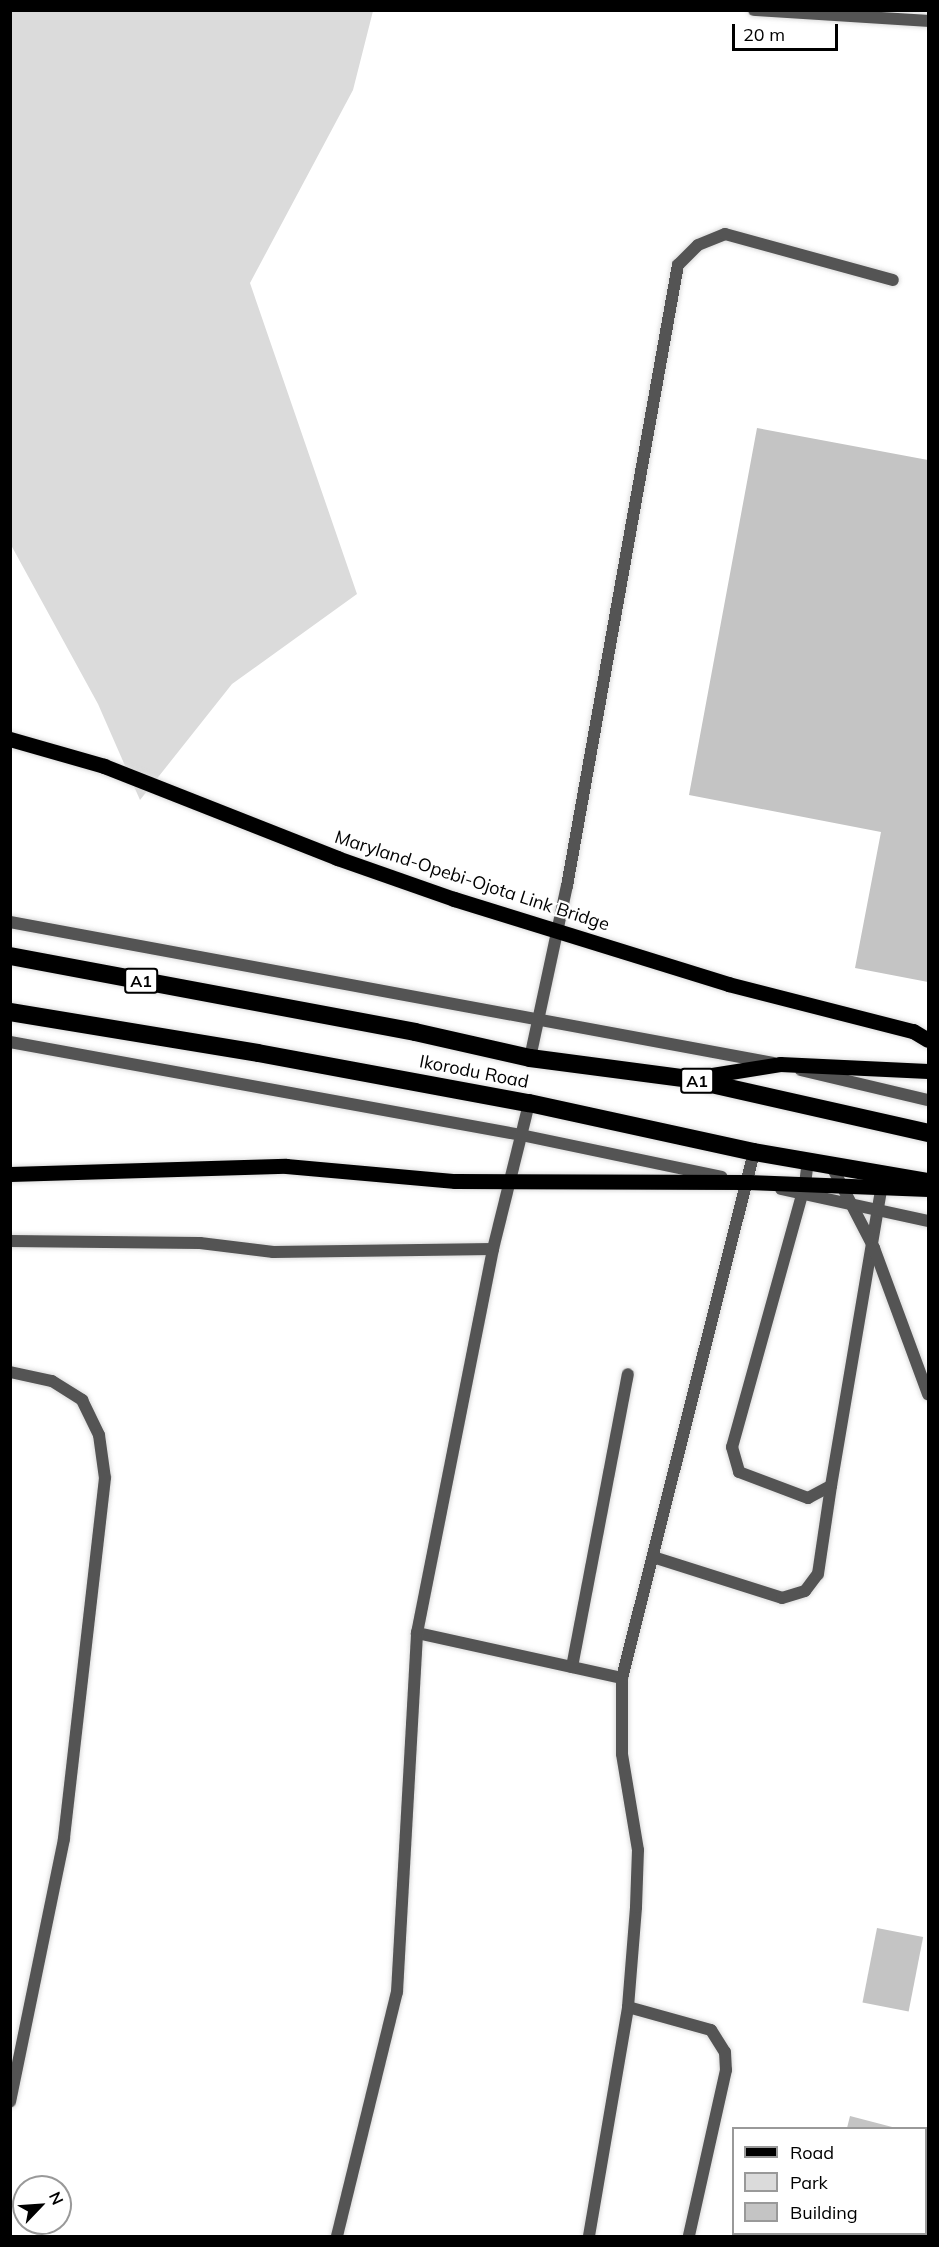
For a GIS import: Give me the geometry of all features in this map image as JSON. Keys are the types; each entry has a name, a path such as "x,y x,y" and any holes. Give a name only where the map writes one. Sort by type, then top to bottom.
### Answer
{"highway":[{"name":"Ikorodu Road","path":"10,956 271,1007 415,1032 530,1058 689,1079 928,1133"},
{"name":"Ikorodu Road","path":"10,1012 258,1053 529,1103 754,1152 830,1163 884,1179 928,1182"}],"main road":[{"name":"Maryland-Opebi-Ojota Link Bridge","path":"10,739 104,766 338,858 557,931 729,984 913,1031 928,1040"},
{"name":"Ikorodu Road","path":"689,1079 780,1064 928,1071"},
{"path":"10,1174 286,1166 455,1181 748,1182 804,1188 884,1179 928,1189"}],"street":[{"path":"754,10 928,21"},
{"path":"530,1058 557,931 678,265 698,245 725,234 892,280"},
{"path":"10,922 536,1022 780,1064 928,1100"},
{"path":"10,1042 521,1135 748,1182"},
{"path":"338,2236 397,1992 417,1633 493,1249 529,1103"},
{"path":"589,2236 628,2007 638,1850 622,1754 622,1678 754,1152"},
{"path":"808,1160 804,1188 732,1447 739,1472 808,1498 831,1486"},
{"path":"830,1163 873,1248 928,1394"},
{"path":"653,1557 782,1598 805,1591 818,1574 884,1179"},
{"path":"804,1188 849,1202 928,1221"},
{"path":"10,1241 200,1243 273,1252 493,1249"},
{"path":"10,1372 52,1381 82,1400 99,1435 105,1478 64,1839 10,2102"},
{"path":"572,1667 628,1374"},
{"path":"417,1633 622,1678"},
{"path":"628,2007 711,2030 725,2052 726,2070 689,2236"}],"green space":[{"path":"10,11 373,11 353,90 250,283 357,594 232,684 140,800 98,704 11,545"}],"building":[{"path":"757,428 928,460 928,982 855,968 881,832 689,795"},
{"path":"877,1928 923,1937 909,2012 862,2003"},
{"path":"850,2116 892,2127 847,2127"}]}
